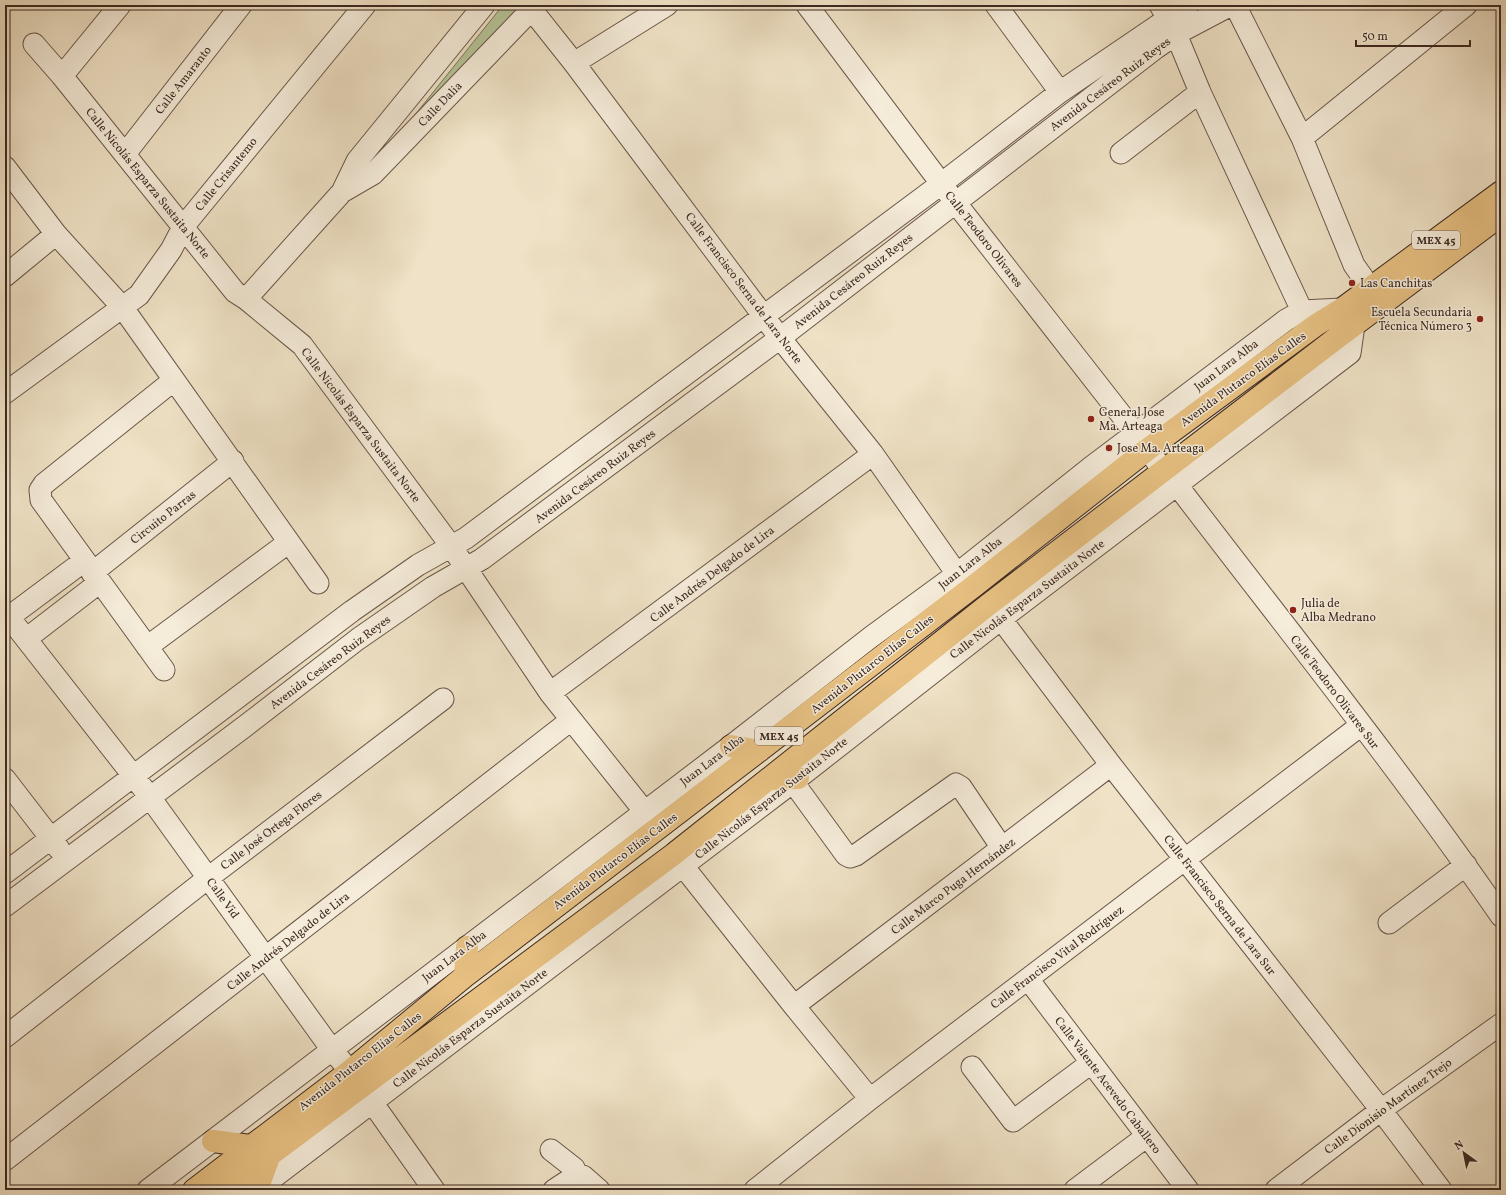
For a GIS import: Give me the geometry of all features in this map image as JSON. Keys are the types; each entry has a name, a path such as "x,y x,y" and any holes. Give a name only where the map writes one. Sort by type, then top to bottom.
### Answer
{"main road":[{"name":"Avenida Plutarco Elías Calles","path":"1376,297 1501,192"},
{"name":"Avenida Plutarco Elías Calles","path":"194,1190 361,1087 475,1004 674,854 988,605 1170,478 1348,317 1501,215"},
{"name":"Avenida Plutarco Elías Calles","path":"361,1087 465,976 885,654 1142,442 1316,325 1348,317"},
{"path":"895,701 907,670"},
{"path":"731,746 759,751"},
{"path":"770,778 796,780"},
{"path":"465,976 467,947"},
{"path":"475,1004 509,998"},
{"path":"213,1141 260,1150 257,1190"},
{"name":"Avenida Plutarco Elías Calles","path":"223,1190 260,1150"}],"street":[{"path":"62,76 120,5"},
{"name":"Calle Amaranto","path":"125,154 241,5"},
{"name":"Calle Crisantemo","path":"5,393 123,308 143,290 171,250 183,227 365,5"},
{"name":"Calle Dalia","path":"246,299 342,192 357,161 484,5"},
{"path":"574,63 667,5"},
{"name":"Calle Teodoro Olivares","path":"807,5 955,202 1170,478"},
{"path":"996,5 1060,92"},
{"path":"1167,19 1188,5"},
{"path":"1167,19 1231,5"},
{"path":"1235,5 1302,138 1354,265 1376,297"},
{"path":"1302,138 1466,5"},
{"name":"Calle Dalia","path":"342,192 373,174 530,7"},
{"name":"Calle Francisco Serna de Lara Norte","path":"530,7 574,63 780,338 873,454 957,574"},
{"path":"1167,19 1302,311"},
{"name":"Avenida Cesáreo Ruiz Reyes","path":"5,873 352,611 418,565 466,538 942,184 1060,92 1167,19"},
{"name":"Avenida Cesáreo Ruiz Reyes","path":"5,906 244,727 358,639 433,587 482,560 780,338 955,202 1167,19"},
{"name":"Calle Nicolás Esparza Sustaita Norte","path":"34,44 62,76 235,292 246,299 302,345 451,546 550,693 645,812"},
{"path":"1121,153 1200,92"},
{"path":"5,167 56,234 123,308 318,582"},
{"path":"5,276 56,234"},
{"name":"Juan Lara Alba","path":"148,1190 645,812 871,637 957,574 1084,472 1142,442 1286,320 1302,311 1348,317"},
{"path":"164,670 41,500 42,487 174,380"},
{"name":"Calle Andrés Delgado de Lira","path":"550,693 873,454"},
{"name":"Circuito Parras","path":"26,639 92,572 233,461"},
{"name":"Calle Nicolás Esparza Sustaita Norte","path":"257,1190 361,1087 509,998 796,780 1001,619 1170,478"},
{"name":"Calle Teodoro Olivares Sur","path":"1170,478 1466,865 1501,916"},
{"path":"147,646 289,542"},
{"name":"Circuito Parras","path":"7,614 92,572"},
{"name":"Calle Vid","path":"7,614 150,796 434,1190"},
{"name":"Calle Francisco Serna de Lara Sur","path":"1001,619 1111,766 1381,1110 1441,1190"},
{"path":"871,637 885,654"},
{"name":"Calle José Ortega Flores","path":"5,1037 208,878 443,699"},
{"name":"Calle Andrés Delgado de Lira","path":"5,1160 571,720"},
{"name":"Calle Francisco Vital Rodríguez","path":"755,1190 870,1099 1360,726"},
{"name":"Calle Marco Puga Hernández","path":"794,1006 1111,766"},
{"path":"5,779 67,859"},
{"path":"796,780 846,855 850,857 856,856 956,784 961,787 1002,848"},
{"path":"1389,923 1466,865"},
{"name":"Calle Nicolás Esparza Sustaita Norte","path":"683,866 870,1099"},
{"name":"Calle Valente Acevedo Caballero","path":"1028,979 1188,1190"},
{"name":"Calle Dionisio Martínez Trejo","path":"1276,1190 1381,1110 1501,1024"},
{"path":"972,1067 1014,1121 1091,1063"},
{"path":"1075,1190 1147,1136"},
{"path":"551,1150 574,1168 577,1174 583,1176 599,1190"},
{"path":"554,1190 577,1174"}],"green space":[{"path":"503,5 526,5 378,161"}],"place":[{"name":"Las Canchitas","path":"1352,283"},
{"name":"Escuela Secundaria Técnica Número 3","path":"1480,319"},
{"name":"General Jose Ma. Arteaga","path":"1091,419"},
{"name":"Jose Ma. Arteaga","path":"1109,448"},
{"name":"Julia de Alba Medrano","path":"1293,610"}]}
